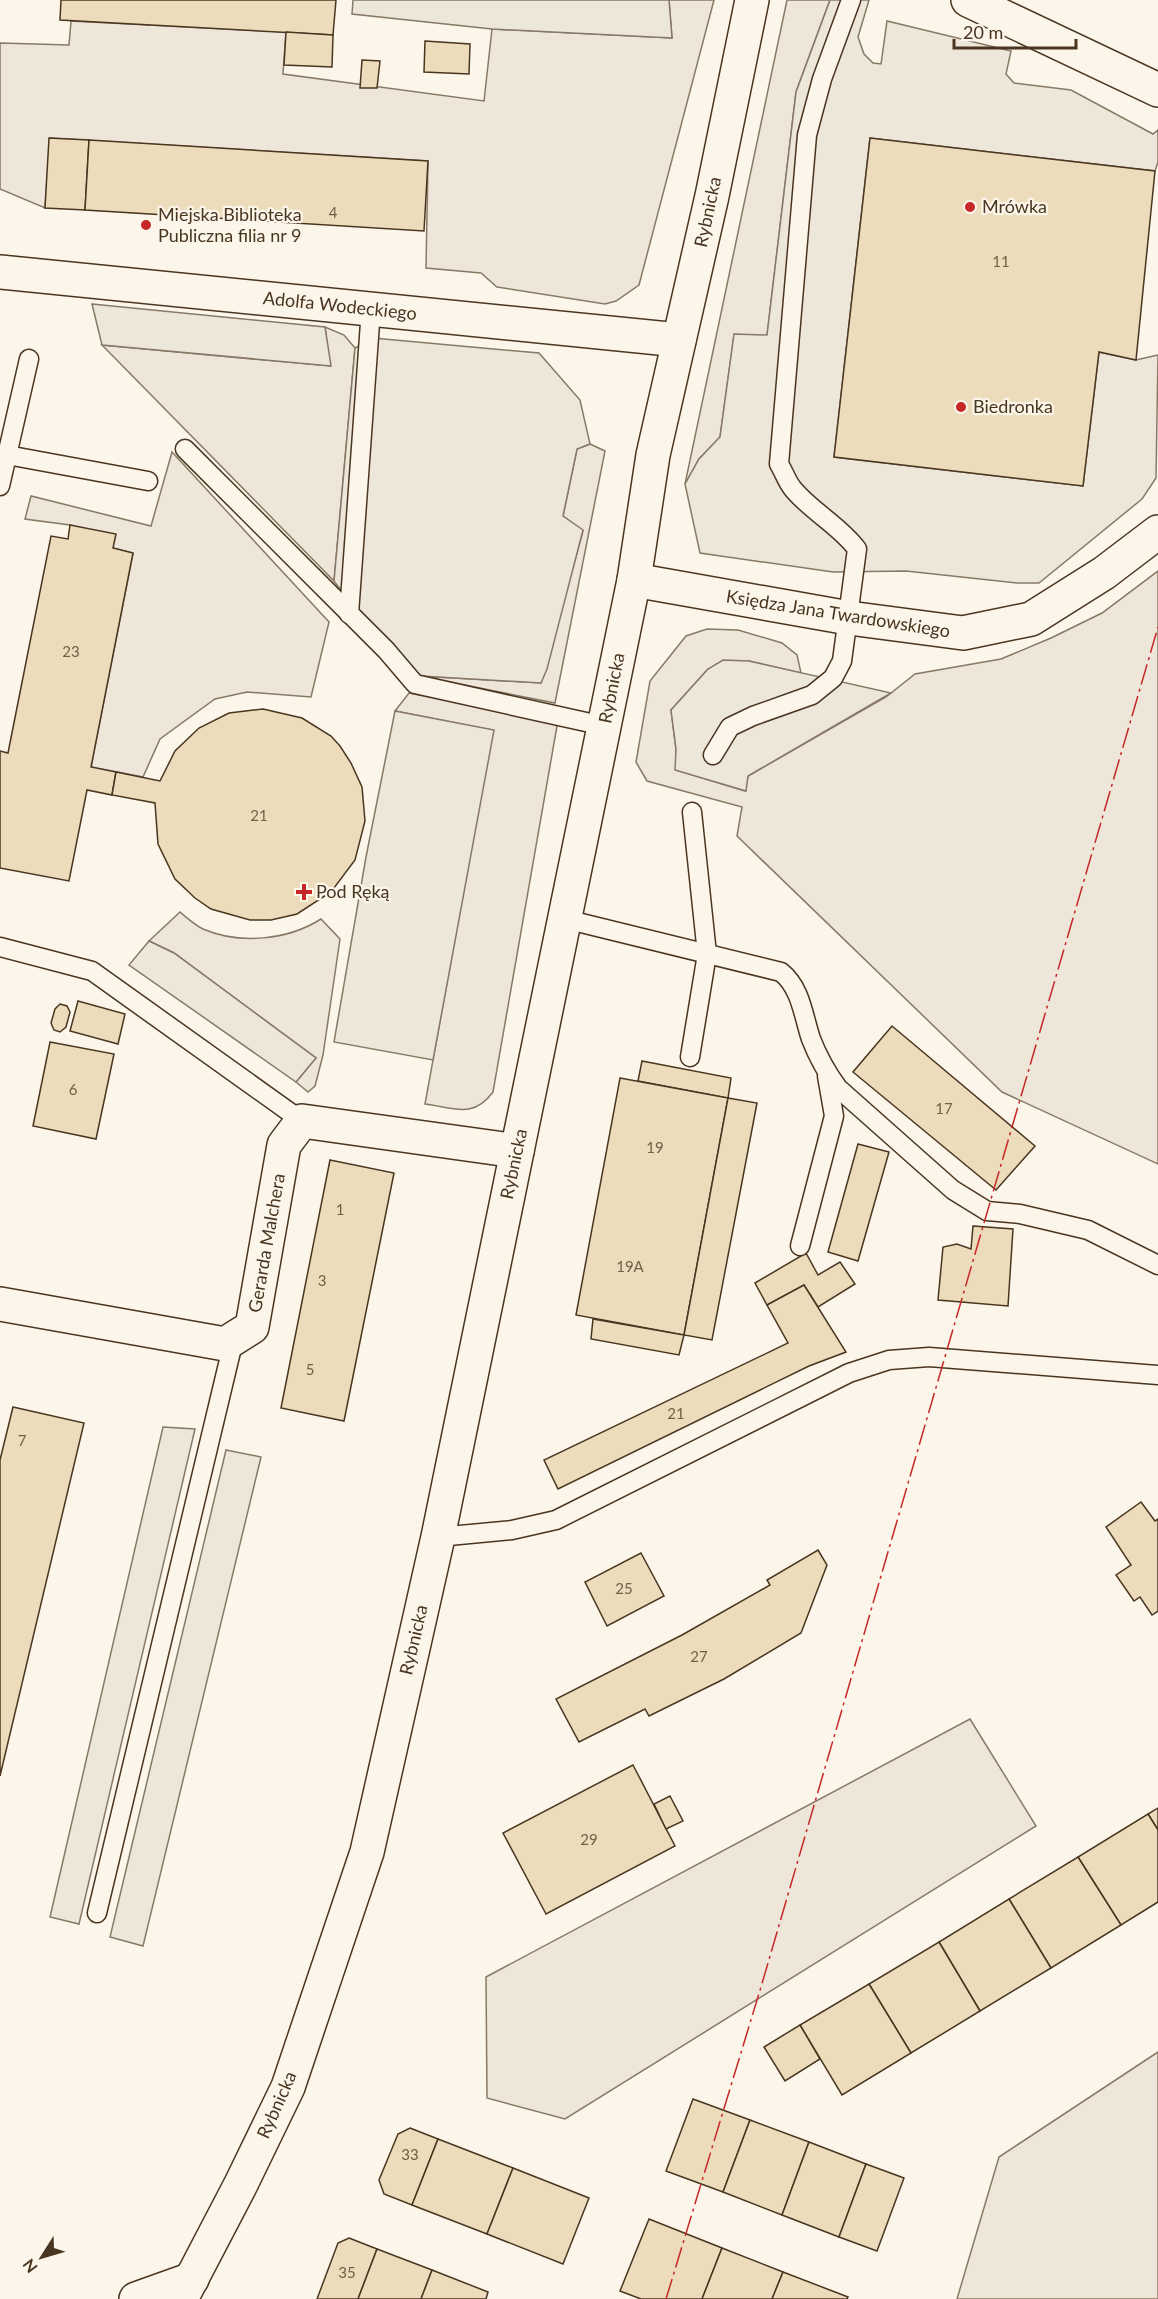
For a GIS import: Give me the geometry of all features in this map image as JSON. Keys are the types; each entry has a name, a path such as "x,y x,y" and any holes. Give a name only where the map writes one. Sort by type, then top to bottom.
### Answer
{"street":[{"name":"Rybnicka","path":"186,2289 288,2087 367,1852 438,1537 634,580 653,455 712,196 752,0"},
{"path":"968,0 1158,90"},
{"name":"Adolfa Wodeckiego","path":"0,272 679,340"},
{"name":"Księdza Jana Twardowskiego","path":"634,580 849,618 963,633 1031,619 1104,573 1158,532"},
{"path":"302,1121 517,1151"},
{"name":"Gerarda Malchera","path":"234,1339 252,1327 284,1145 302,1121"},
{"path":"0,1304 225,1344 234,1339"},
{"path":"136,2299 186,2289"}],"lane":[{"path":"713,755 730,727 753,716 812,695 833,678 842,661 856,549 844,533 817,513 792,489 780,464 807,135 822,79 851,0"},
{"path":"350,614 371,309"},
{"path":"0,486 29,359"},
{"path":"185,448 350,614 415,684 604,726"},
{"path":"7,454 148,481"},
{"path":"690,1057 707,954 692,812"},
{"path":"565,919 781,972 793,981 812,1040 826,1071 834,1116 800,1246"},
{"path":"0,947 92,971 302,1121"},
{"path":"826,1071 861,1110 953,1190 987,1211 1020,1214 1088,1230 1158,1265"},
{"path":"97,1913 234,1339"},
{"path":"438,1537 512,1530 556,1520 849,1373 889,1360 929,1357 1158,1375"}],"shaded area":[{"path":"353,0 669,0 672,38 492,29 352,14"},
{"path":"669,0 714,0 639,285 616,301 605,304 497,287 481,273 426,268 428,161 50,138 45,208 0,189 0,43 69,45 71,21 286,32 283,74 484,101 492,29 672,38"},
{"path":"787,0 830,0 796,92 767,336 734,335 720,437 699,459 685,484"},
{"path":"830,0 869,0 858,37 864,54 873,63 881,64 887,21 1011,51 1006,74 1014,83 1071,90 1153,134 1158,130 1158,162 1155,171 870,138 834,457 1083,486 1099,352 1136,360 1158,355 1156,478 1142,499 1039,583 1017,583 906,571 833,572 700,553 685,484 699,459 720,437 734,334 767,335 796,92"},
{"path":"92,304 325,327 331,366 102,345"},
{"path":"325,327 344,335 355,348 334,581 102,345 330,366"},
{"path":"373,338 539,353 580,400 590,444 577,449 563,516 583,530 547,669 541,683 404,675 334,581 355,348"},
{"path":"590,444 605,451 555,703 419,676 541,683 583,531 563,516 577,449"},
{"path":"172,452 329,622 311,697 247,692 215,699 160,739 143,777 91,767 133,553 113,548 70,525 25,519 31,496 151,526"},
{"path":"1158,571 1158,1164 1002,1092 737,836 742,807 647,781 636,762 650,681 686,636 707,629 738,630 782,643 797,655 801,673 749,661 708,669 671,710 676,770 745,791 748,776 886,697 915,674 1001,659 1051,638 1102,613"},
{"path":"723,660 749,661 891,693 748,776 746,791 675,770 676,749 671,710 708,669"},
{"path":"409,693 546,719 557,726 493,1092 486,1100 471,1109 463,1110 425,1104 493,730 395,711"},
{"path":"395,711 494,730 433,1060 334,1042 366,857"},
{"path":"180,912 203,929 232,937 248,938 279,936 294,932 321,919 340,939 323,1055 315,1086 308,1092 296,1082 316,1058 174,953 149,941"},
{"path":"149,941 174,953 316,1058 296,1082 129,965"},
{"path":"163,1427 195,1429 79,1924 50,1917"},
{"path":"226,1450 261,1457 143,1946 110,1937"},
{"path":"970,1719 1036,1826 565,2119 487,2098 486,1977"},
{"path":"1158,2052 1158,2299 957,2299 999,2157"}],"building":[{"path":"61,0 336,0 333,35 60,20"},
{"path":"286,32 333,35 332,67 284,65"},
{"path":"425,41 470,44 469,74 424,72"},
{"path":"362,60 380,61 377,88 360,88"},
{"path":"49,138 89,140 85,210 45,208"},
{"path":"870,138 1155,171 1136,360 1099,352 1083,486 834,457"},
{"path":"89,140 428,161 424,231 85,210"},
{"path":"70,525 116,534 113,548 133,553 91,767 116,772 112,795 87,790 69,881 0,868 0,751 8,753 51,536 68,539"},
{"path":"263,709 302,718 331,736 351,763 362,787 365,821 355,860 331,892 297,914 271,920 250,920 211,909 175,879 158,844 155,803 112,795 116,772 160,781 175,751 199,728 229,713"},
{"path":"78,1001 125,1014 118,1044 70,1031"},
{"path":"60,1004 67,1006 70,1012 66,1027 60,1032 54,1030 51,1023 55,1009"},
{"path":"892,1026 1035,1146 996,1190 853,1072"},
{"path":"50,1042 114,1054 96,1139 33,1126"},
{"path":"642,1061 731,1078 728,1098 638,1081"},
{"path":"620,1078 728,1098 684,1335 576,1315"},
{"path":"728,1098 757,1103 712,1340 684,1335"},
{"path":"858,1144 889,1152 858,1261 828,1252"},
{"path":"330,1160 394,1173 344,1421 281,1408"},
{"path":"973,1226 1013,1229 1008,1306 938,1300 943,1247 957,1244 971,1249"},
{"path":"806,1253 818,1275 840,1262 855,1284 818,1307 804,1285 767,1305 755,1283"},
{"path":"804,1285 846,1352 809,1366 558,1489 544,1460 788,1343 767,1305"},
{"path":"593,1319 684,1335 679,1355 591,1339"},
{"path":"13,1407 84,1423 0,1776 0,1460"},
{"path":"1141,1502 1155,1521 1158,1519 1158,1611 1152,1615 1140,1597 1134,1601 1116,1575 1131,1565 1106,1527"},
{"path":"818,1550 827,1565 801,1633 724,1679 649,1716 645,1709 579,1742 556,1699 682,1635 770,1585 767,1580"},
{"path":"641,1553 664,1596 607,1626 585,1582"},
{"path":"633,1765 675,1846 546,1914 503,1833"},
{"path":"670,1796 683,1821 666,1829 654,1804"},
{"path":"1158,1808 1158,1830 1148,1814"},
{"path":"1148,1814 1158,1830 1158,1902 1121,1925 1078,1857"},
{"path":"1078,1857 1121,1925 1051,1968 1009,1899"},
{"path":"1009,1899 1051,1968 980,2011 939,1942"},
{"path":"939,1942 980,2011 911,2053 869,1984"},
{"path":"869,1984 911,2053 842,2095 800,2025"},
{"path":"800,2025 820,2059 785,2081 764,2047"},
{"path":"693,2099 750,2120 723,2192 666,2171"},
{"path":"750,2120 809,2142 782,2215 723,2192"},
{"path":"410,2128 438,2139 412,2205 384,2194 379,2180 398,2134"},
{"path":"438,2139 513,2168 487,2234 412,2205"},
{"path":"809,2142 866,2164 839,2237 782,2215"},
{"path":"866,2164 904,2178 877,2251 839,2237"},
{"path":"513,2168 589,2198 563,2264 487,2234"},
{"path":"649,2219 722,2248 702,2299 641,2299 620,2291"},
{"path":"349,2238 377,2249 358,2299 317,2299 338,2243"},
{"path":"722,2248 783,2272 772,2299 702,2299"},
{"path":"377,2249 432,2270 421,2299 358,2299"},
{"path":"432,2270 488,2292 486,2299 421,2299"},
{"path":"783,2272 848,2297 847,2299 772,2299"}],"power":[{"path":"666,2299 761,1987 1158,627"}],"place":[{"name":"Mrówka","path":"970,207"},
{"name":"Miejska Biblioteka Publiczna filia nr 9","path":"146,225"},
{"name":"Biedronka","path":"961,407"},
{"name":"Pod Ręką","path":"304,892"}]}
